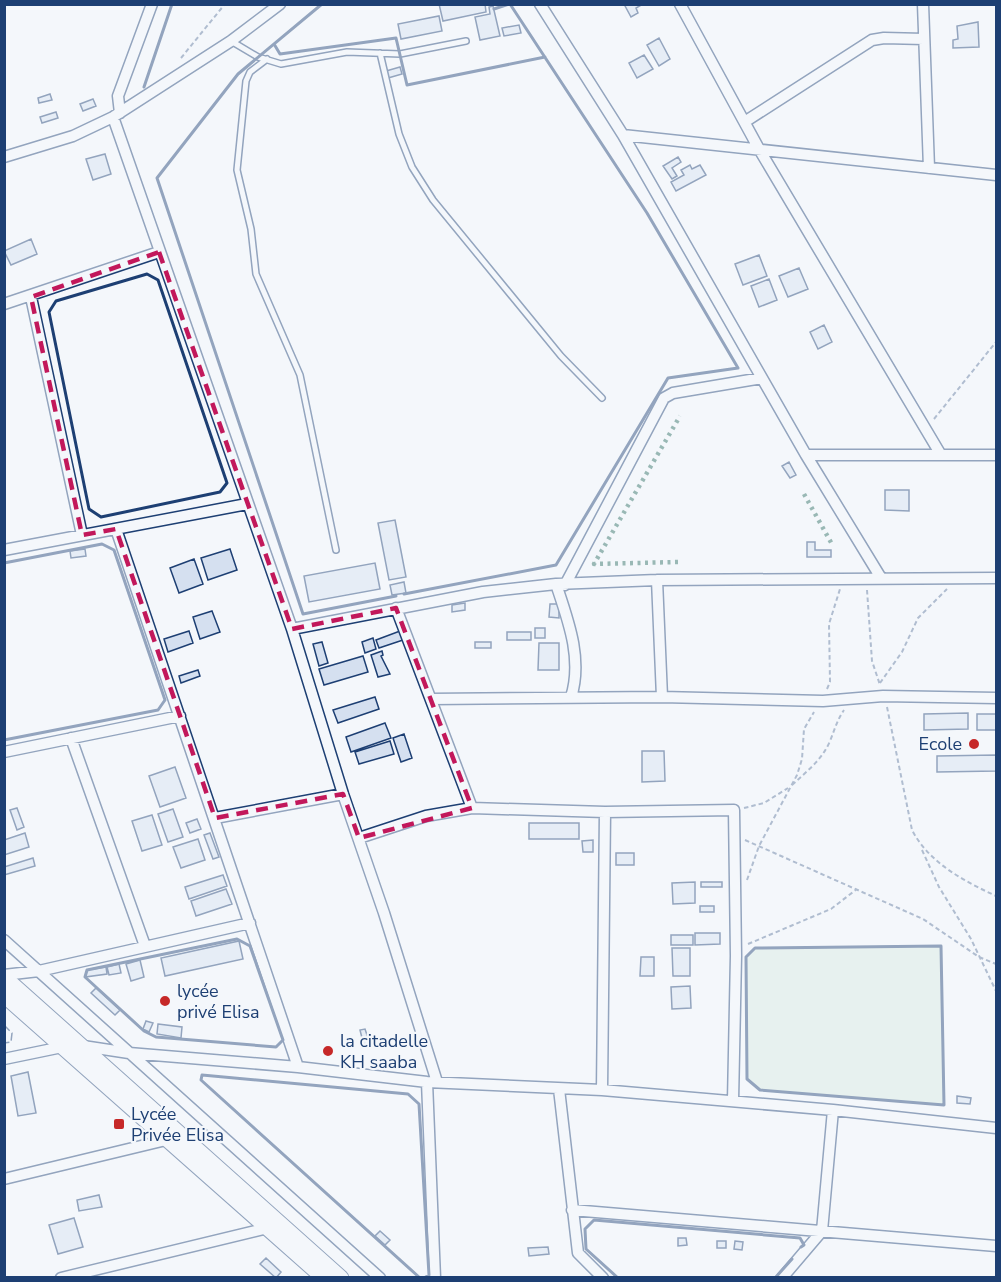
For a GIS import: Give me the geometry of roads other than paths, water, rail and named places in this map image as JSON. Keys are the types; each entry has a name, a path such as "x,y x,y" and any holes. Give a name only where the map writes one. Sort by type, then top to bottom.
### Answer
{"street":[{"path":"152,4 118,96 116,115 159,252 292,629 343,795 359,837 432,1082 435,1278"},
{"path":"4,157 74,136 116,115 231,41 280,4"},
{"path":"540,4 623,135 806,455 881,578"},
{"path":"680,4 746,121 759,149 941,455"},
{"path":"923,4 930,168"},
{"path":"746,121 872,40 924,39"},
{"path":"623,135 996,175"},
{"path":"4,304 31,297 159,252"},
{"path":"31,297 82,535"},
{"path":"571,697 577,678 576,663 561,584 664,398 674,393 762,378"},
{"path":"806,455 996,455"},
{"path":"4,550 247,504"},
{"path":"116,529 298,1067"},
{"path":"292,629 483,592 561,584 845,577 996,578"},
{"path":"657,580 662,696"},
{"path":"396,608 472,808"},
{"path":"431,699 662,696 823,701 883,696 996,698"},
{"path":"4,752 180,716"},
{"path":"70,738 145,946"},
{"path":"215,818 343,795"},
{"path":"359,837 426,816 472,808 605,812 734,810 736,956 733,1101"},
{"path":"602,1090 605,812"},
{"path":"4,976 39,971 250,923"},
{"path":"4,940 380,1278"},
{"path":"4,976 78,1045 341,1278"},
{"path":"4,995 60,1047 324,1278"},
{"path":"4,1059 78,1045 129,1053 298,1067 432,1082 602,1090 833,1110 996,1128"},
{"path":"559,1089 579,1254 603,1278"},
{"path":"782,1278 822,1231 833,1110"},
{"path":"4,1179 166,1140"},
{"path":"572,1210 996,1246"},
{"path":"61,1278 85,1275 268,1228"}],"lane":[{"path":"231,41 281,64 347,52 400,54 466,41"},
{"path":"380,53 399,134 412,167 428,192 561,356 602,398"},
{"path":"267,59 249,72 246,81 237,170 251,230 256,274 300,375 336,550"}],"place":[{"name":"Ecole","path":"974,744"},
{"name":"lycée privé Elisa","path":"165,1001"},
{"name":"la citadelle KH saaba","path":"328,1051"},
{"name":"Lycée Privée Elisa","path":"119,1124"}]}
